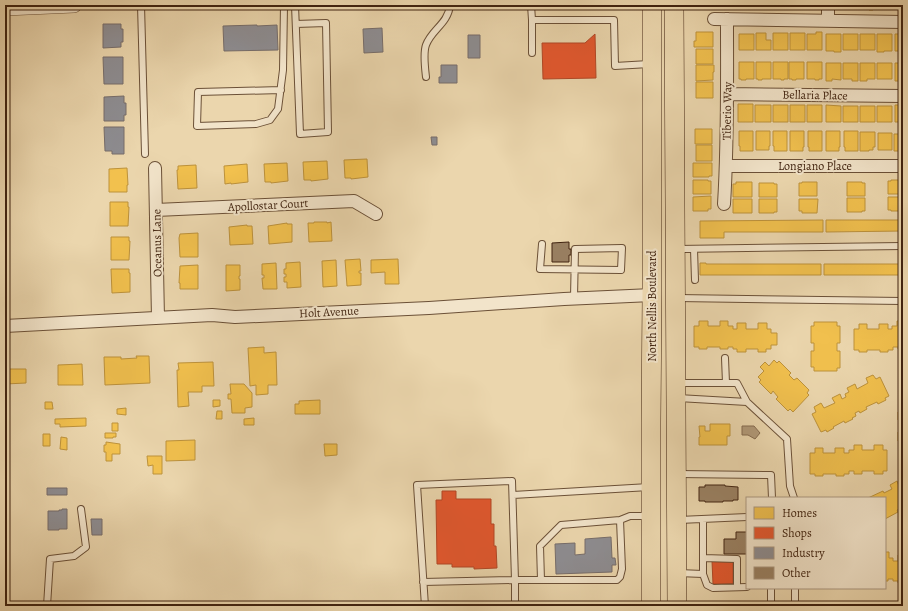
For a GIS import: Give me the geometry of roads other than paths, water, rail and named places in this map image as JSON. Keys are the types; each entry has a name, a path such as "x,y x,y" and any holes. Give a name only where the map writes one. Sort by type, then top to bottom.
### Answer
{"main road":[{"name":"North Nellis Boulevard","path":"651,606 652,5"},
{"name":"North Nellis Boulevard","path":"674,5 677,606"}],"street":[{"path":"5,8 74,5"},
{"path":"828,5 828,21"},
{"path":"714,19 903,22"},
{"name":"Tiberio Way","path":"724,204 726,166 727,19"},
{"name":"Bellaria Place","path":"727,94 903,96"},
{"name":"Longiano Place","path":"726,166 903,166"},
{"name":"Oceanus Lane","path":"155,168 158,318"},
{"name":"Apollostar Court","path":"156,210 354,202 376,214"},
{"name":"Holt Avenue","path":"5,326 212,315 235,317 429,308 574,298 652,295"}],"lane":[{"path":"140,5 145,154"},
{"path":"281,90 198,92 197,126 256,124 270,120 278,109 281,90 283,70 284,5"},
{"path":"295,5 300,134 328,132 326,23 296,24"},
{"path":"426,77 426,47 433,33 441,26 448,16 450,5"},
{"path":"531,5 532,53"},
{"path":"532,20 614,20 615,66 652,64"},
{"path":"542,244 540,269 575,270 621,270 622,248 575,249 575,270 574,298"},
{"path":"675,249 903,246"},
{"path":"694,249 695,280"},
{"path":"675,298 903,301"},
{"path":"725,358 726,383"},
{"path":"676,391 726,383 737,383 747,402 787,439 790,486 794,497"},
{"path":"676,391 747,402"},
{"path":"676,474 771,475 772,497"},
{"path":"425,606 417,485 512,481 515,606"},
{"path":"513,494 651,487"},
{"path":"47,606 50,559 74,556 86,547 81,509"},
{"path":"541,580 540,546 561,526 620,520 630,516 651,515"},
{"path":"676,520 746,517"},
{"path":"703,519 703,574 707,585 713,588 746,587"},
{"path":"423,582 617,580 620,577 622,569 620,520"},
{"path":"703,558 737,559 737,587"},
{"path":"677,573 703,574"},
{"path":"771,589 771,606"},
{"path":"794,589 795,606"}]}
